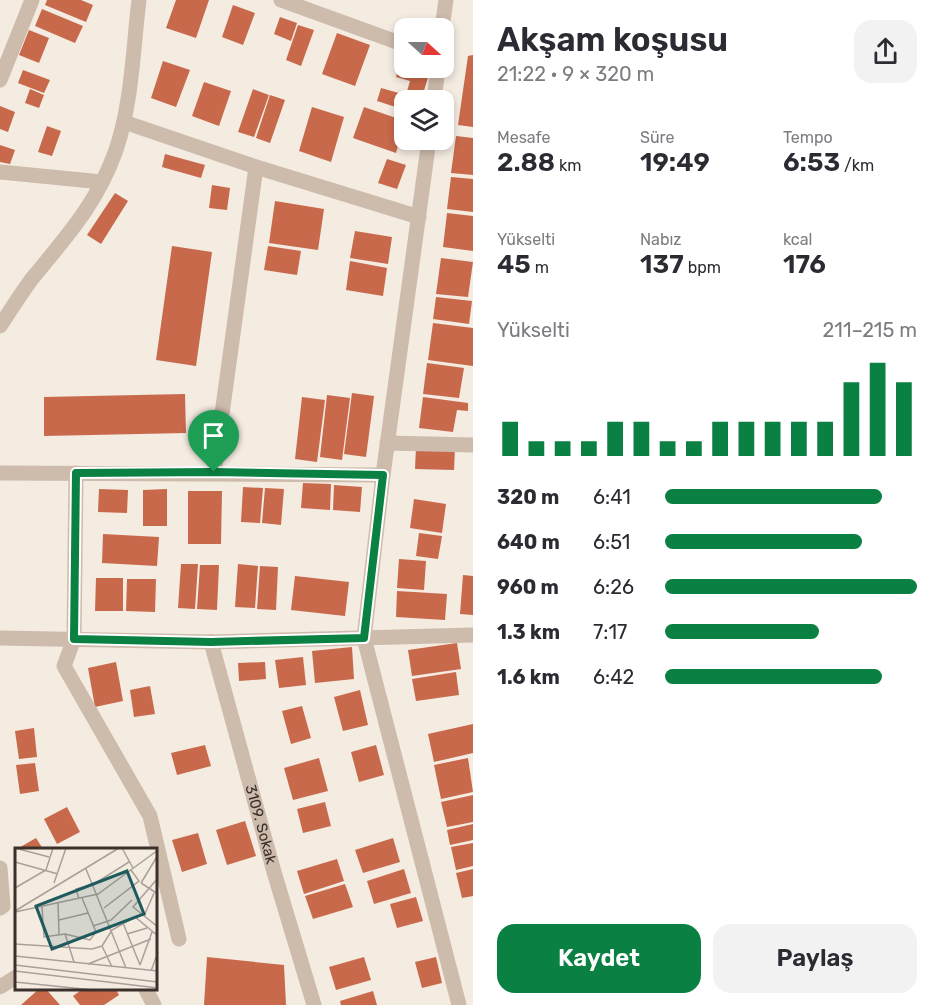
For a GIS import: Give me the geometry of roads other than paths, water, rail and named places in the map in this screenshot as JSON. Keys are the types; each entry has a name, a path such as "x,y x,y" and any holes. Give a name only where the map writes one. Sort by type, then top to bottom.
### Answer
{"street":[{"path":"0,80 33,0"},
{"path":"0,326 30,282 72,232 102,182 124,122 139,0"},
{"path":"281,0 394,41"},
{"path":"443,18 446,0"},
{"path":"124,122 256,167 419,217"},
{"path":"428,150 387,442 364,638 459,1005"},
{"path":"214,472 256,167"},
{"path":"0,172 102,182"},
{"path":"387,442 473,445"},
{"path":"0,473 214,472 383,475"},
{"path":"76,473 74,639 64,666 150,816 158,848"},
{"path":"0,638 211,642 473,635"},
{"name":"3109. Sokak","path":"211,642 274,872 314,1005"},
{"path":"158,850 179,939"},
{"path":"0,868 3,906 0,908"},
{"path":"0,987 15,978"},
{"path":"146,990 154,1005"}]}
